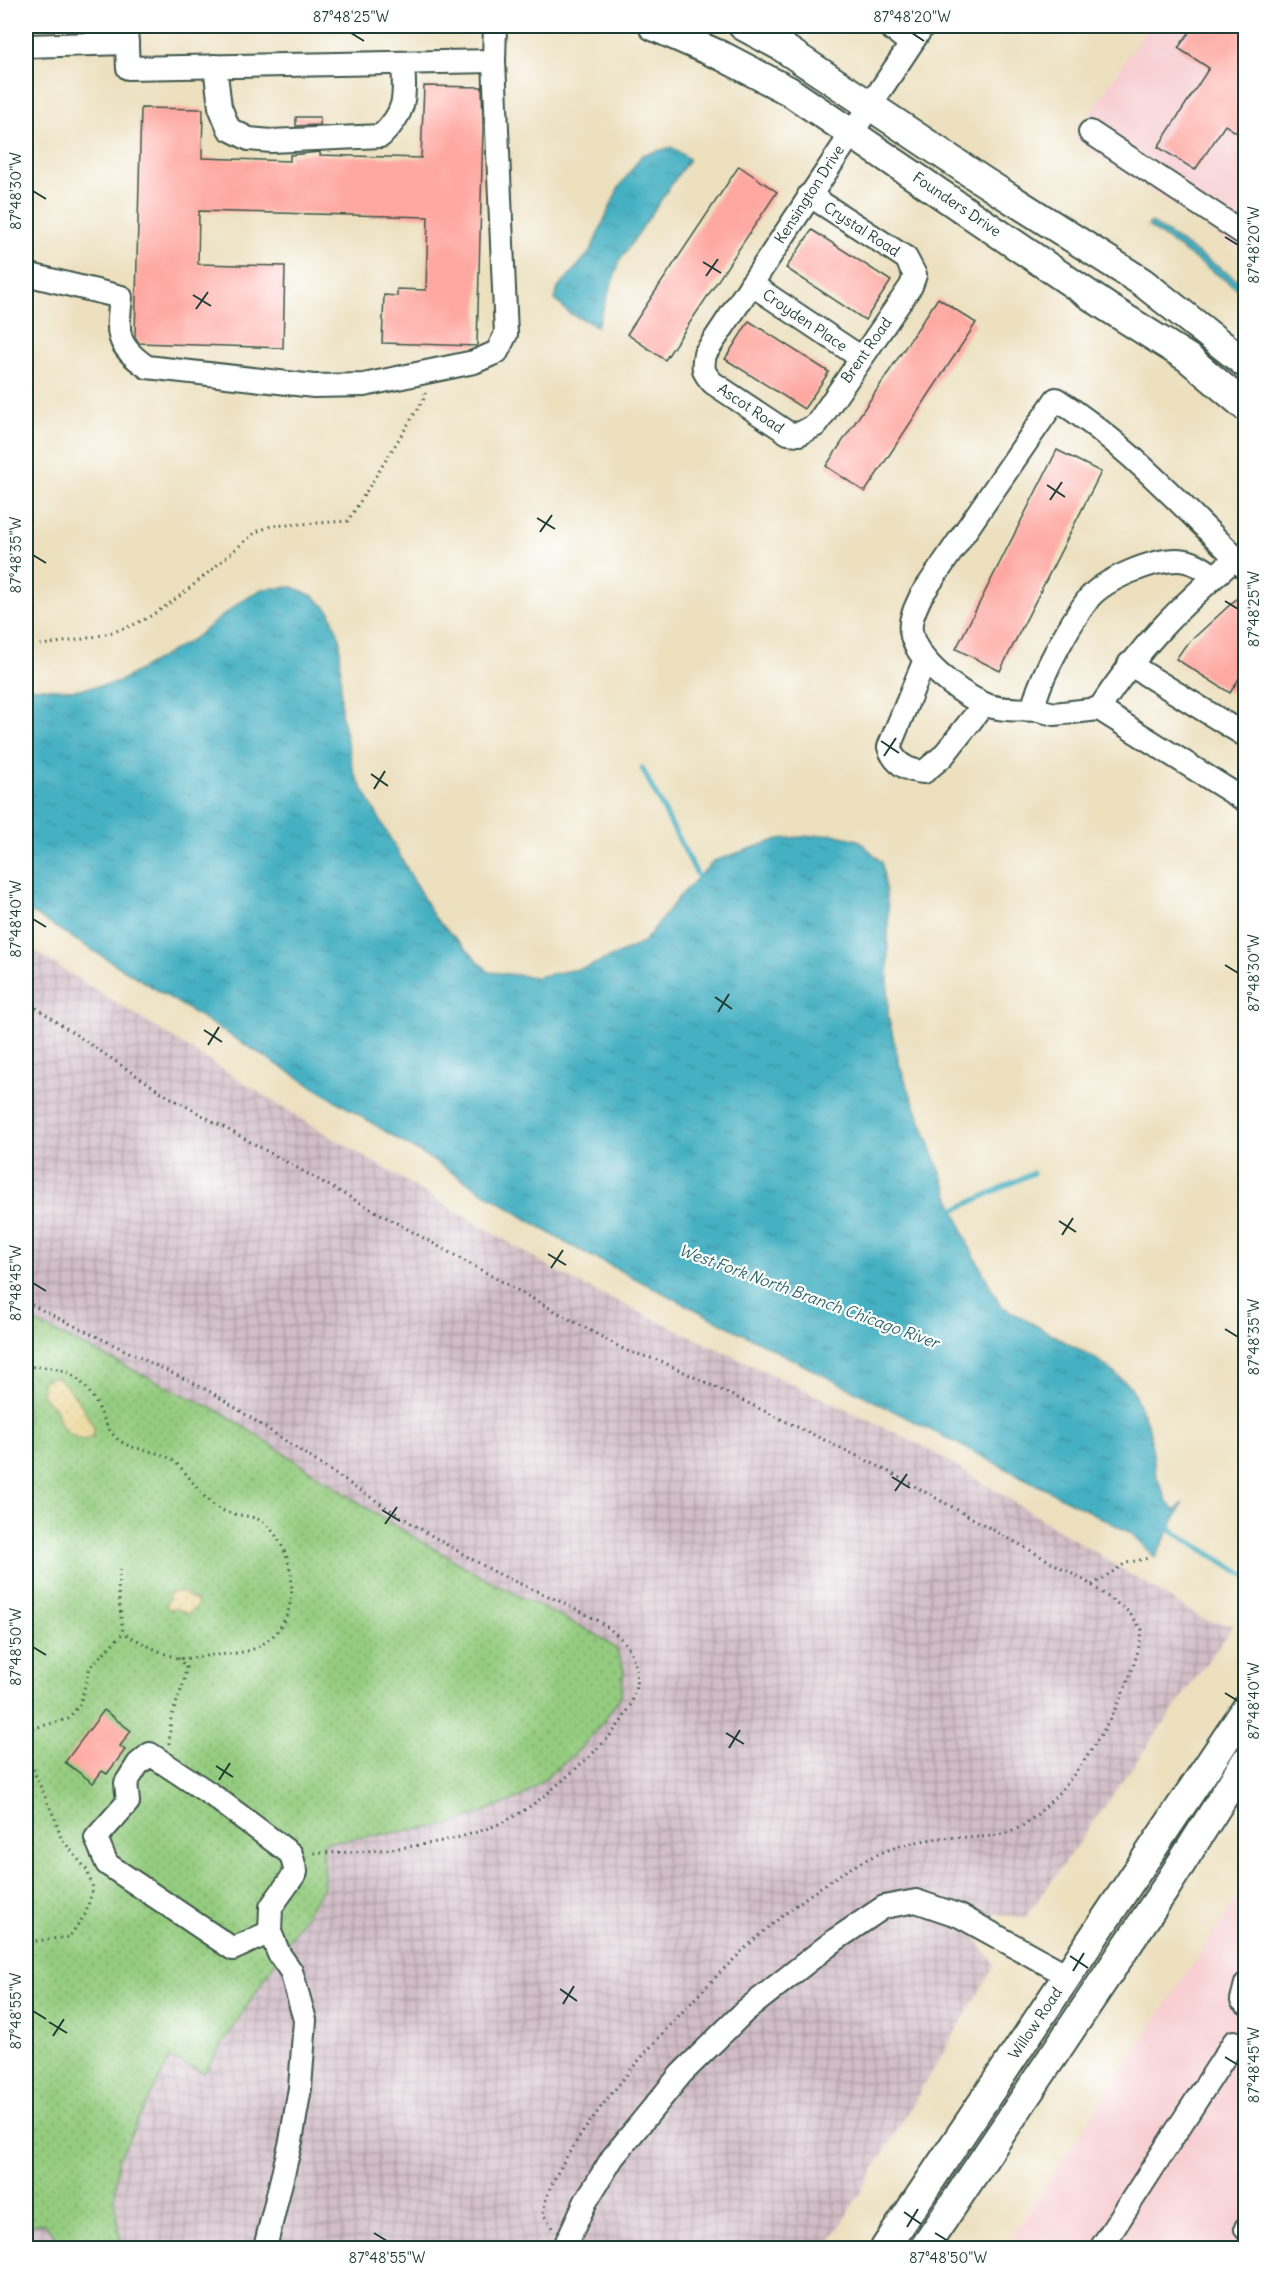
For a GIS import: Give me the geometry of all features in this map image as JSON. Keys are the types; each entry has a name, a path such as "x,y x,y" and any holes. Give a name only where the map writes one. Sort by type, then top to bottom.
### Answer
{"main road":[{"name":"Founders Drive","path":"653,26 761,75 789,91 1107,307 1188,357 1245,407"},
{"path":"743,26 782,47 976,176 1142,282 1203,327 1245,363"},
{"name":"Willow Road","path":"885,2248 1210,1761 1241,1725"},
{"path":"924,2248 1242,1774"},
{"path":"1067,1975 1094,1992"}],"street":[{"path":"26,274 121,297 117,333 128,354 147,367 314,386 364,385 474,362 497,352 506,334 494,61 495,26"},
{"path":"888,26 916,34"},
{"path":"26,46 126,34 128,68 494,61"},
{"name":"Kensington Drive","path":"702,366 705,354 916,34"},
{"path":"215,66 220,107 229,129 249,139 271,141 381,136 397,121 405,100 403,63"},
{"path":"1090,132 1245,235"},
{"name":"Crystal Road","path":"810,195 906,258 912,266"},
{"name":"Brent Road","path":"808,430 816,425 860,357 911,286 915,275 912,266"},
{"name":"Croyden Place","path":"751,284 860,357"},
{"name":"Ascot Road","path":"702,366 713,383 788,433 799,434 808,430"},
{"path":"1099,708 1129,664 1171,615 1214,576 1243,554 1084,417 1056,399 921,596 912,616 911,632 924,662 984,704 1005,709 1038,710 1054,714 1099,708 1245,801"},
{"path":"1038,710 1035,700 1040,684 1096,592 1122,575 1155,563 1178,560 1198,564 1214,576"},
{"path":"924,662 889,747 892,758 911,771 924,772 943,756 984,704"},
{"path":"1129,664 1245,736"},
{"path":"265,2248 291,2141 300,2088 305,2020 291,1971 279,1954 270,1932 271,1907 296,1872 291,1854 150,1754 138,1764 126,1783 128,1802 96,1838 107,1864 233,1949 270,1932"},
{"path":"1210,1761 1242,1774"},
{"path":"566,2244 586,2201 613,2157 681,2074 745,2011 835,1940 884,1907 916,1901 960,1916 1067,1975"},
{"path":"1245,1984 1242,2000 1245,2003"},
{"path":"1101,2248 1234,2042 1245,2050"}],"path":[{"path":"40,645 105,634 135,624 159,610 256,532 271,526 348,521 425,397 422,373"},
{"path":"26,1001 164,1094 627,1351 661,1361 882,1468 1091,1585 1129,1612 1142,1630 1139,1652 1130,1682 1114,1712 1057,1796 1023,1826 977,1838 941,1838 888,1850 819,1888 769,1928 691,2003 614,2093 573,2146 553,2177 544,2200 543,2214 566,2244"},
{"path":"26,1302 211,1392 434,1537 498,1574 589,1617 621,1636 631,1653 638,1679 634,1699 619,1726 549,1792 510,1819 445,1839 347,1853 291,1854"},
{"path":"26,1367 46,1365 68,1372 84,1383 92,1394 108,1428 120,1441 165,1455 176,1463 196,1490 219,1509 234,1514 255,1516 268,1526 280,1544 290,1567 294,1590 287,1614 276,1634 256,1648 229,1654 178,1658"},
{"path":"1091,1585 1126,1563 1149,1558"},
{"path":"120,1570 118,1591 123,1633"},
{"path":"123,1633 178,1658 186,1667 184,1682 171,1718 168,1766"},
{"path":"26,1942 69,1937 86,1914 93,1888 87,1870 61,1838 56,1819 30,1763 26,1729 68,1719 80,1704 90,1667 123,1633"}],"shaded area":[{"path":"1148,26 1245,26 1245,254 1073,139"},
{"path":"26,946 316,1128 572,1280 925,1447 1206,1621 1234,1624 1025,1918 993,1913 977,1941 995,1965 827,2248 26,2248"},
{"path":"1245,1885 1245,2248 1004,2248"}],"green space":[{"path":"26,1318 226,1415 385,1520 489,1581 597,1635 616,1649 624,1670 621,1695 605,1720 577,1752 523,1796 454,1824 323,1843 324,1886 204,2073 170,2058 118,2160 114,2201 122,2248 64,2248 44,2223 26,2226"}],"sand":[{"path":"55,1376 67,1387 82,1407 94,1428 93,1436 82,1440 71,1434 60,1422 56,1410 44,1396 42,1390 43,1381"},
{"path":"179,1591 197,1601 197,1606 187,1614 166,1606 170,1593"}],"water":[{"path":"672,147 689,159 620,260 597,326 569,313 555,300 558,288 590,252 618,189 642,155"},
{"path":"1151,222 1245,285 1245,294 1148,226"},
{"path":"293,587 313,596 329,610 340,639 341,714 354,773 434,917 489,972 536,977 588,967 643,943 679,897 714,861 779,839 833,834 858,840 882,862 888,908 888,1015 900,1067 968,1244 1001,1306 1101,1362 1131,1387 1149,1428 1156,1475 1167,1501 1175,1511 1183,1503 1155,1558 1131,1533 566,1243 26,909 26,687 73,690 117,683 193,639 239,603 262,589"}],"building":[{"path":"1194,26 1245,26 1245,138 1225,125 1195,170 1158,147 1209,68 1178,48"},
{"path":"424,86 482,87 477,346 382,343 384,295 397,296 397,289 426,290 428,217 199,211 198,264 285,266 283,348 139,343 135,336 141,108 203,109 202,158 290,161 290,155 320,152 320,155 421,158"},
{"path":"296,117 320,117 320,125 296,126"},
{"path":"739,166 777,192 665,360 627,334"},
{"path":"812,230 891,281 865,320 786,268"},
{"path":"938,298 976,323 865,492 826,466"},
{"path":"749,321 829,372 804,409 725,359"},
{"path":"1057,450 1101,472 1000,671 956,649"},
{"path":"1245,591 1245,669 1230,693 1176,659 1185,646"},
{"path":"104,1710 131,1731 120,1746 125,1750 107,1774 102,1771 93,1783 65,1762"}],"waterway":[{"path":"642,768 701,882"},
{"path":"950,1212 1033,1173"},
{"name":"West Fork North Branch Chicago River","path":"1164,1526 1246,1576"}]}
